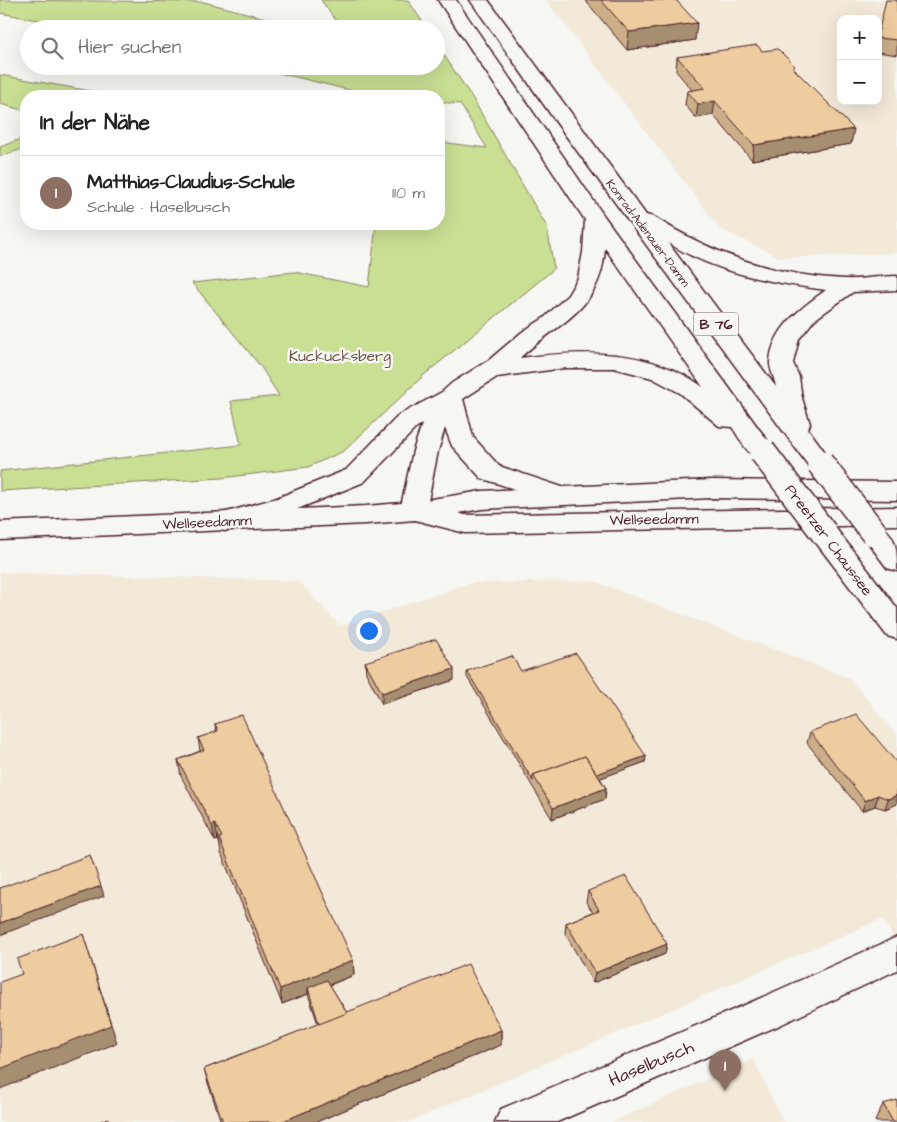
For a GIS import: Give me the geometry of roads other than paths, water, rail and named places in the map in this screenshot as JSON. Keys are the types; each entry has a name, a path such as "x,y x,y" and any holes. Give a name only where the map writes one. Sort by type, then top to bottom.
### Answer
{"main road":[{"name":"B 76","path":"447,0 596,220 762,451"},
{"name":"Konrad-Adenauer-Damm","path":"479,0 628,207 820,464 897,561"},
{"path":"628,207 673,239 724,263 788,279 847,286 897,283"},
{"path":"225,522 286,504 355,476 408,422 450,398 475,378 492,370 530,336 565,313 583,294 594,261 596,220"},
{"path":"804,441 781,363 788,338 806,315 847,286"},
{"path":"492,370 566,359 613,361 653,371 690,389 762,451"},
{"path":"450,398 461,440 490,472 562,496"},
{"path":"413,511 422,473 421,462 437,417 450,398"},
{"name":"Preetzer Chaussee","path":"762,451 897,628"},
{"name":"Wellseedamm","path":"0,531 225,522 413,511 482,500 710,489 897,491"},
{"name":"Wellseedamm","path":"413,511 465,524 897,516"},
{"name":"Haselbusch","path":"514,1122 767,1013 897,953"}],"place":[{"name":"Matthias-Claudius-Schule","path":"725,1091"}],"park label":[{"name":"Kuckucksberg","path":"340,356"}]}
